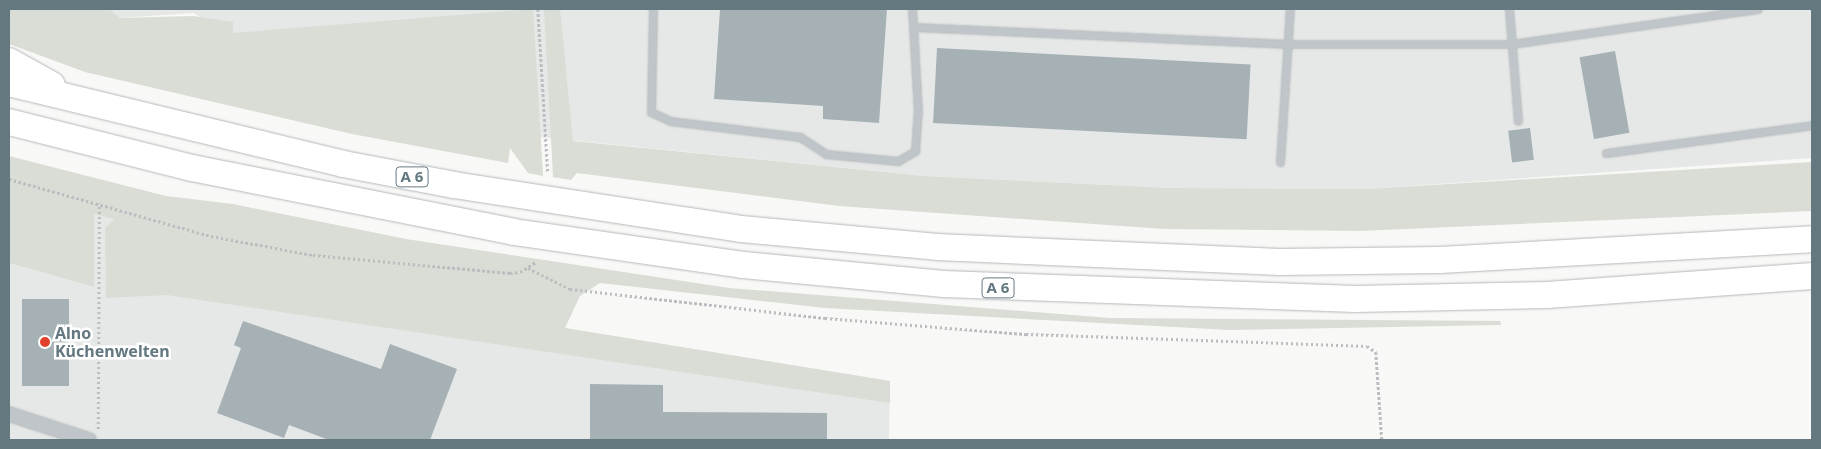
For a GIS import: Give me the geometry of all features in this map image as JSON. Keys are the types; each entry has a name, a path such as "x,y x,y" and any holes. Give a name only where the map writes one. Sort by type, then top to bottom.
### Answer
{"highway":[{"name":"A 6","path":"9,61 86,104"},
{"name":"A 6","path":"9,84 86,104 343,164 454,185 741,229 937,247 1290,262 1651,251 1812,239"},
{"name":"A 6","path":"9,122 192,168 514,232 743,265 944,284 1355,299 1547,295 1812,276"}],"street":[{"path":"9,414 89,440"}],"lane":[{"path":"653,9 652,112 670,122 800,137 826,154 898,161 915,152 918,112 912,9"},
{"path":"1280,162 1290,9"},
{"path":"1509,9 1518,122"},
{"path":"914,27 1289,44 1512,44 1758,9"},
{"path":"1606,153 1812,125"}],"path":[{"path":"538,9 548,173"},
{"path":"9,178 211,236 313,255 510,273 528,268 536,262"},
{"path":"98,440 99,203"},
{"path":"528,268 570,289 825,318 1026,334 1367,346 1376,352 1382,440"}],"shaded area":[{"path":"9,9 109,9 120,18 193,16 233,22 233,33 533,9 543,176 528,173 510,148 508,163 352,134 85,72 9,44"},
{"path":"109,9 1812,9 1812,158 1366,189 1170,188 925,176 518,135 310,93 194,13 119,18"},
{"path":"544,9 560,9 573,141 925,176 1170,188 1366,189 1812,162 1812,211 1359,231 1164,229 839,206 577,173 571,180 553,177"},
{"path":"9,156 166,196 233,204 406,239 729,288 1110,318 1500,321 1501,325 1230,330 825,308 600,283 580,296 565,328 890,381 890,403 167,295 106,298 105,228 114,219 94,214 94,287 9,263"},
{"path":"94,213 565,328 890,381 889,440 9,440 9,263 94,287"}],"building":[{"path":"720,9 887,9 879,123 823,119 823,106 714,99"},
{"path":"937,48 1251,64 1247,139 933,123"},
{"path":"1615,51 1629,133 1594,139 1580,57"},
{"path":"1530,128 1534,160 1512,162 1508,131"},
{"name":"Alno Küchenwelten","path":"22,299 69,299 69,386 22,386"},
{"path":"243,321 381,369 390,344 457,369 430,440 329,440 289,425 284,438 217,413 241,348 234,345"},
{"path":"590,384 663,385 663,412 827,413 827,440 590,440"}],"place":[{"name":"Alno Küchenwelten","path":"45,342"}]}
